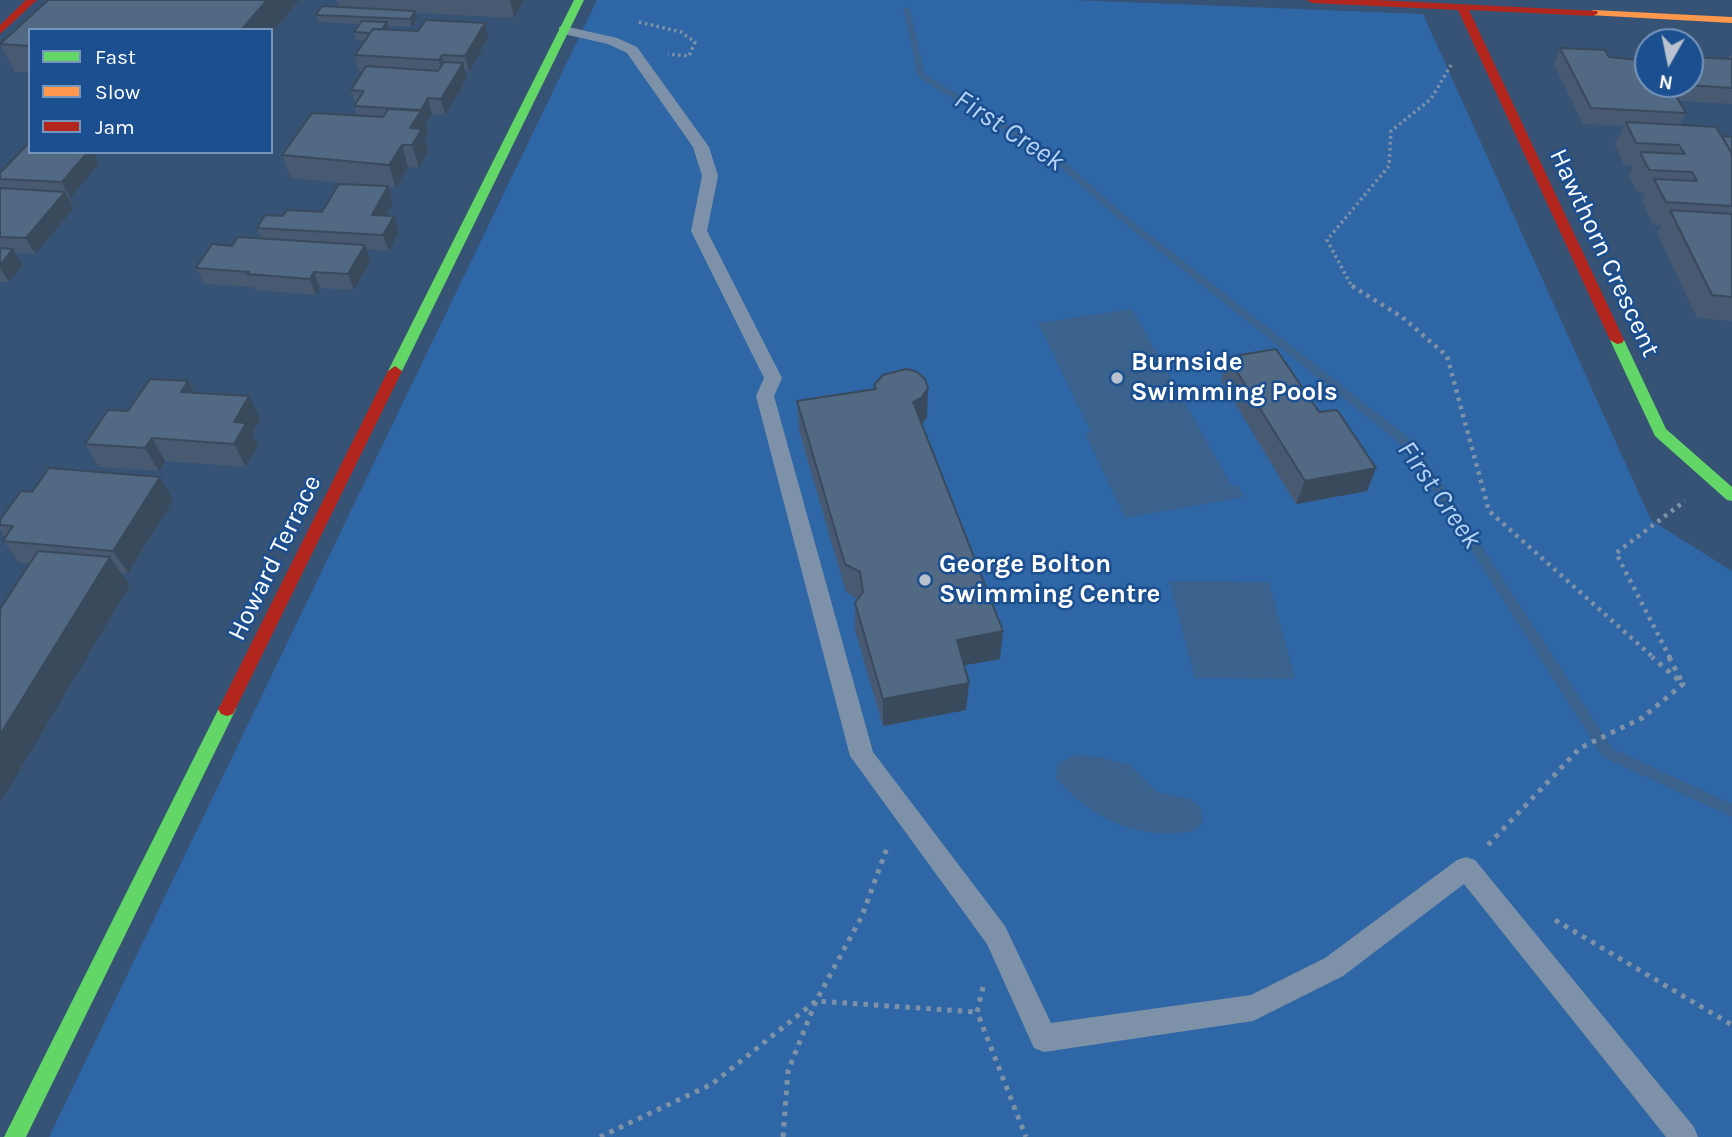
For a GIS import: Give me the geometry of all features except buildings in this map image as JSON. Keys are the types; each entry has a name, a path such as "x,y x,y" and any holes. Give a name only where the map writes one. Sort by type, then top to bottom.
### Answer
{"street":[{"path":"0,31 32,0"},
{"name":"Howard Terrace","path":"15,1137 579,0"},
{"path":"1312,0 1732,20"},
{"name":"Hawthorn Crescent","path":"1462,7 1660,432 1732,496"}],"lane":[{"path":"564,30 612,41 632,50 701,147 710,176 699,231 773,378 765,396 862,756 996,935 1044,1038 1253,1008 1334,967 1466,868 1684,1137"}],"path":[{"path":"1451,56 1451,68 1431,99 1391,131 1389,166 1327,240 1351,285 1402,317 1447,356 1489,511 1683,684"},
{"path":"1683,684 1616,553 1713,479"},
{"path":"1466,868 1580,748 1642,718 1683,684"},
{"path":"783,1137 788,1071 816,1001 862,916 890,839"},
{"path":"1547,916 1732,1025"},
{"path":"996,935 977,1012 1026,1137"},
{"path":"600,1137 712,1084 816,1001 977,1012"}],"shaded area":[{"path":"597,0 1075,0 1423,14 1651,520 1732,571 1732,1137 49,1137"},
{"name":"Burnside Swimming Pools","path":"1132,309 1232,486 1238,485 1244,497 1125,518 1085,433 1091,432 1038,323"},
{"path":"1169,581 1269,582 1295,679 1195,678"},
{"path":"1075,755 1099,757 1130,765 1157,792 1190,799 1201,808 1203,822 1196,830 1157,833 1137,830 1101,816 1070,793 1056,778 1058,764"}],"waterway":[{"name":"First Creek","path":"906,9 921,75 1054,157 1118,214 1411,446 1608,753 1732,811"}],"traffic: fast":[{"path":"395,371 579,0"},
{"path":"1617,340 1660,432 1732,496"},
{"path":"15,1137 227,709"}],"traffic: slow":[{"path":"1593,13 1732,20"}],"traffic: jam":[{"path":"0,31 32,0"},
{"path":"1312,0 1593,13"},
{"path":"1462,7 1617,340"},
{"path":"227,709 395,371"}],"place":[{"name":"Burnside Swimming Pools","path":"1117,378"},
{"name":"George Bolton Swimming Centre","path":"925,580"}]}
